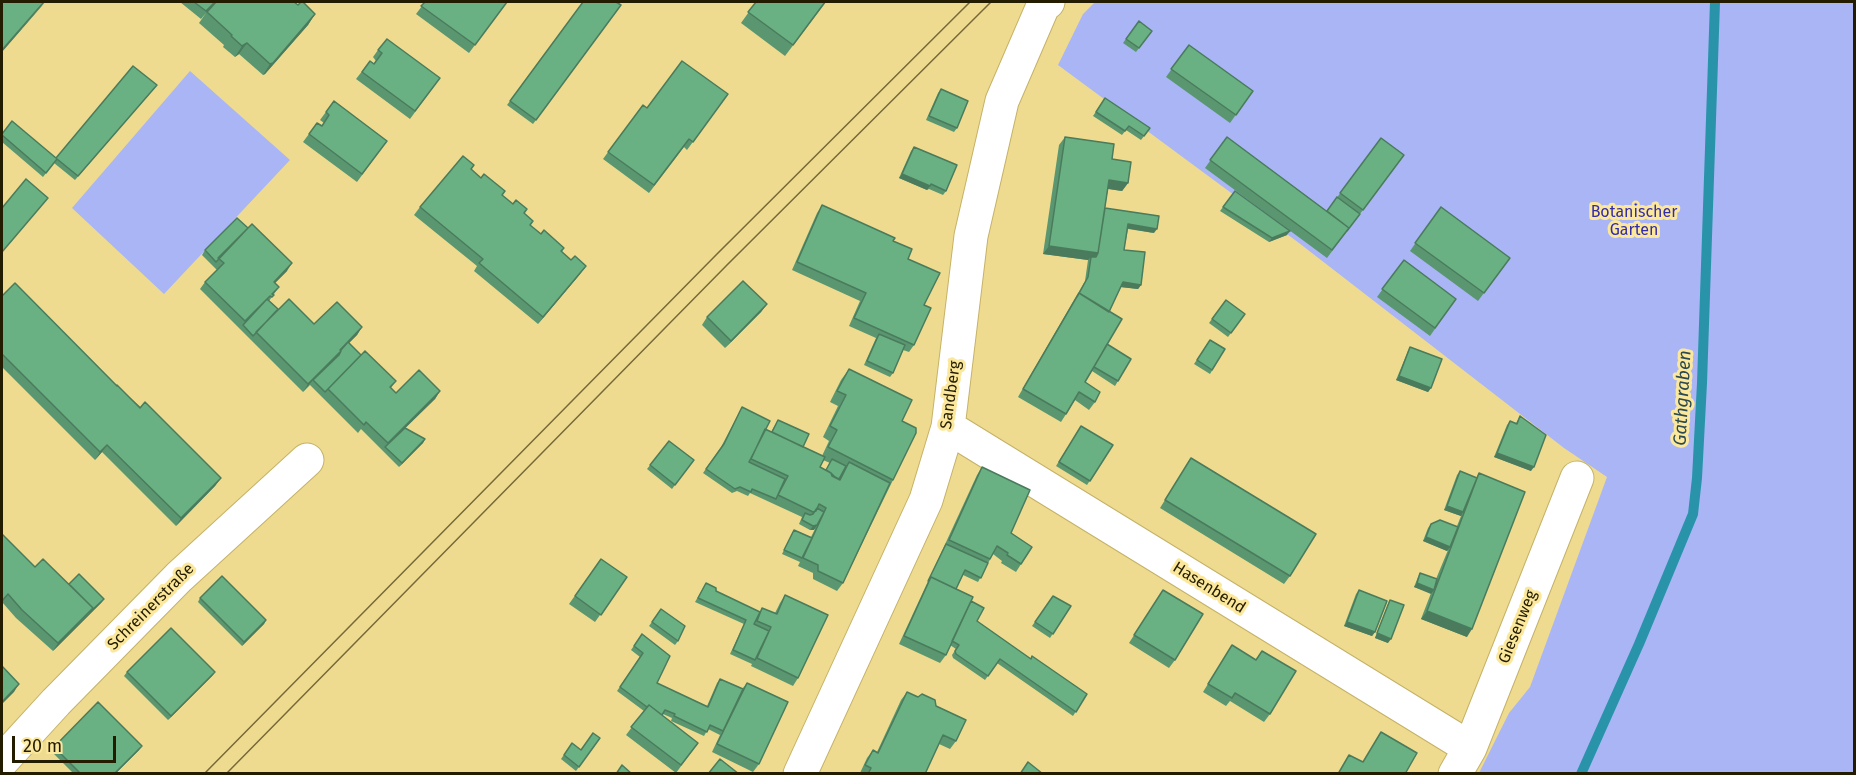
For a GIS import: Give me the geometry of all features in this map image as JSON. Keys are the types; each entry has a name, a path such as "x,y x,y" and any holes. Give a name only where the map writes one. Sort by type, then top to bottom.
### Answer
{"street":[{"name":"Sandberg","path":"800,774 926,500 948,427 971,236 1002,102 1043,6 1048,2"},
{"name":"Hasenbend","path":"948,427 1463,761"},
{"name":"Schreinerstraße","path":"2,761 56,702 179,577 307,460"},
{"name":"Giesenweg","path":"1463,761 1577,478"}],"green space":[{"name":"Botanischer Garten","path":"1095,2 1854,2 1854,773 1479,773 1509,713 1530,687 1607,477 1564,448 1299,243 1058,65 1083,14"},
{"path":"190,71 290,160 164,294 72,208"}],"building":[{"path":"2,2 44,2 2,50"},
{"path":"194,2 215,2 206,11"},
{"path":"216,2 294,2 298,5 303,2 315,14 270,64 247,43 242,46 207,12"},
{"path":"425,2 507,2 475,45 421,6"},
{"path":"583,2 616,2 621,5 536,120 510,101"},
{"path":"756,2 825,2 793,45 748,12"},
{"path":"1139,21 1152,31 1139,48 1126,39"},
{"path":"387,39 440,78 415,111 362,72 370,61 374,64 382,53 378,50"},
{"path":"1189,45 1253,91 1236,115 1171,69"},
{"path":"682,61 728,94 693,142 689,139 654,185 608,152 643,105 647,108"},
{"path":"133,66 157,85 78,176 57,159 46,173 2,135 12,121 56,158"},
{"path":"941,89 968,101 957,128 929,116"},
{"path":"1105,98 1150,128 1144,136 1129,126 1125,131 1096,112"},
{"path":"334,101 387,141 362,174 309,134 317,123 322,126 329,115 326,112"},
{"path":"1065,137 1114,144 1112,159 1131,162 1128,183 1109,180 1098,253 1049,246"},
{"path":"1227,137 1349,228 1332,250 1210,160"},
{"path":"1381,138 1404,155 1363,210 1340,193"},
{"path":"914,147 957,165 946,191 902,174"},
{"path":"463,156 474,165 471,169 481,178 484,174 505,191 502,195 513,204 516,200 527,209 524,213 533,221 530,225 541,234 544,230 564,248 561,251 571,260 575,256 586,266 543,317 479,263 483,259 420,207"},
{"path":"26,179 48,198 2,252 2,208"},
{"path":"1235,191 1290,231 1272,238 1223,207"},
{"path":"1337,197 1360,214 1347,231 1349,228 1327,211"},
{"path":"822,205 895,238 893,241 912,249 908,259 940,273 924,305 931,308 914,345 854,318 866,293 797,262"},
{"path":"1441,207 1510,258 1484,293 1415,243"},
{"path":"1105,208 1159,216 1157,229 1128,224 1124,250 1145,252 1141,285 1123,282 1109,312 1079,293 1088,277 1091,257 1096,257 1098,253"},
{"path":"237,218 248,228 216,262 205,250"},
{"path":"252,224 292,263 274,282 279,287 272,294 274,295 270,296 245,321 205,282 224,263 218,258"},
{"path":"1404,260 1456,299 1435,328 1382,289"},
{"path":"743,281 767,304 731,341 707,317"},
{"path":"15,283 140,408 145,402 221,478 181,518 107,445 100,452 2,354 2,296"},
{"path":"1079,293 1122,319 1085,382 1100,392 1095,402 1079,392 1066,414 1023,389"},
{"path":"267,299 278,309 253,336 243,325"},
{"path":"289,299 314,324 337,302 362,327 308,384 256,332"},
{"path":"1226,300 1245,314 1231,333 1212,319"},
{"path":"879,334 905,345 893,373 867,361"},
{"path":"1210,340 1225,349 1212,370 1197,360"},
{"path":"348,342 361,355 325,392 313,380 339,355"},
{"path":"1107,344 1131,359 1118,381 1094,367"},
{"path":"1410,347 1442,359 1431,388 1399,376"},
{"path":"365,351 396,381 390,387 396,393 419,370 440,391 388,443 366,422 364,425 328,389"},
{"path":"849,369 912,400 902,421 916,428 916,433 893,480 828,447 837,430 830,426 846,395 837,391"},
{"path":"742,407 770,421 749,462 785,479 776,499 752,489 751,492 740,487 735,489 706,469 724,444"},
{"path":"1520,416 1546,435 1534,467 1497,453 1510,421 1517,424"},
{"path":"778,420 809,434 803,447 772,432"},
{"path":"1081,426 1113,445 1090,481 1059,462"},
{"path":"405,428 425,439 402,463 385,447"},
{"path":"765,429 825,457 820,467 840,480 849,462 890,483 843,583 818,571 818,565 803,558 826,508 819,504 813,512 778,495 788,476 751,459"},
{"path":"669,441 694,460 675,485 650,465"},
{"path":"1191,458 1316,534 1290,576 1165,500"},
{"path":"832,459 846,466 839,479 826,470"},
{"path":"982,467 1030,490 1011,533 1032,547 1021,564 997,546 990,559 949,540"},
{"path":"1460,471 1477,478 1463,512 1447,506"},
{"path":"1479,473 1525,492 1472,629 1427,611"},
{"path":"817,508 824,512 817,525 813,526 802,520 805,513 813,514"},
{"path":"1440,520 1458,527 1450,547 1426,537 1431,524"},
{"path":"794,530 812,538 802,558 784,550"},
{"path":"2,534 35,567 43,559 93,608 58,643 8,594 2,601"},
{"path":"946,544 988,563 981,578 965,570 956,589 931,577 928,581"},
{"path":"601,559 627,577 601,615 575,596"},
{"path":"1420,573 1437,579 1434,590 1417,583"},
{"path":"79,574 104,599 90,612 93,608 69,584"},
{"path":"222,576 266,620 244,642 200,598"},
{"path":"931,577 973,597 946,655 904,636"},
{"path":"706,583 716,588 716,591 760,612 754,624 769,631 755,660 733,650 746,620 698,598"},
{"path":"1163,590 1203,614 1175,660 1134,635"},
{"path":"1359,590 1387,601 1375,632 1347,622"},
{"path":"785,595 828,615 798,678 757,658 771,627 757,621 762,608 777,614"},
{"path":"1053,596 1071,606 1053,634 1035,622"},
{"path":"1390,600 1404,605 1391,639 1377,633"},
{"path":"971,601 984,608 977,621 1031,659 1032,656 1087,694 1076,712 1000,659 988,676 956,654 955,651 959,645 952,641"},
{"path":"661,609 685,626 678,641 652,622"},
{"path":"171,628 215,672 171,716 127,672"},
{"path":"642,634 670,656 657,683 708,707 720,679 743,689 723,731 710,725 707,732 665,710 662,715 620,687 643,653 634,646"},
{"path":"1232,645 1256,660 1262,651 1296,671 1270,714 1235,693 1232,698 1208,684"},
{"path":"2,666 19,684 2,702"},
{"path":"747,683 788,702 759,764 717,744"},
{"path":"907,692 918,697 922,694 935,700 936,706 966,720 956,741 943,735 925,774 868,774 871,768 865,765 873,750 878,753"},
{"path":"98,702 142,746 114,774 81,774 54,747"},
{"path":"649,705 698,743 681,765 631,727"},
{"path":"1381,732 1417,753 1405,774 1338,774 1349,755 1363,762"},
{"path":"593,733 600,738 579,767 564,755 572,743 581,750"},
{"path":"720,759 739,774 708,774"},
{"path":"1028,762 1043,774 1020,774"},
{"path":"622,765 632,774 616,774"}],"waterway":[{"name":"Gathgraben","path":"1581,774 1639,644 1693,514 1702,383 1715,2"}],"tram line":[{"path":"204,774 717,254 970,2"},
{"path":"226,774 727,265 991,2"}]}
